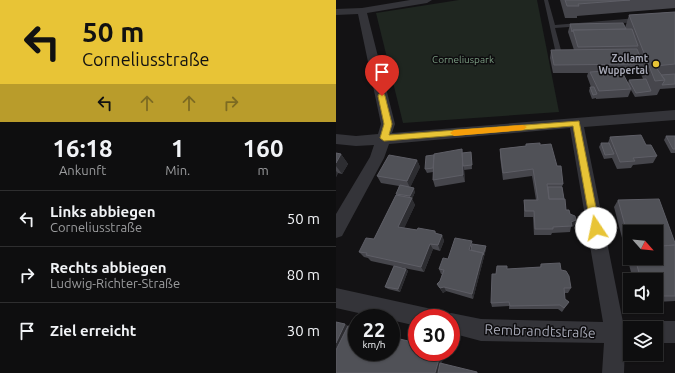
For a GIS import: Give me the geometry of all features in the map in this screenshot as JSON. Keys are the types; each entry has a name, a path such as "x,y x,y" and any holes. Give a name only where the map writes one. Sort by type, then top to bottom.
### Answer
{"street":[{"path":"336,12 362,11 427,0"},
{"path":"336,230 377,158 388,124 362,11"},
{"path":"336,139 356,141 675,115"},
{"path":"576,123 622,333 613,373"},
{"path":"336,298 408,314"},
{"name":"Rembrandtstraße","path":"460,325 481,330 622,333"},
{"path":"663,332 675,332"}],"lane":[{"path":"546,0 559,54"},
{"path":"552,27 644,19"}],"green space":[{"name":"Corneliuspark","path":"459,0 537,0 559,112 403,123 376,13"}],"building":[{"path":"565,0 630,0 567,6"},
{"name":"Zollamt Wuppertal","path":"675,12 675,64 655,66 665,80 655,81 629,15"},
{"path":"623,23 626,29 573,30 572,32 570,24"},
{"path":"632,29 638,46 578,47 573,30"},
{"path":"637,49 643,64 554,65 551,50"},
{"path":"621,70 631,89 599,91 590,72"},
{"path":"675,74 675,84 662,85 665,80 661,75"},
{"path":"646,79 651,91 636,93 629,80"},
{"path":"590,87 594,87 597,94 593,95"},
{"path":"641,135 646,145 651,145 657,156 633,158 635,161 620,162 610,137"},
{"path":"666,136 675,136 675,149 673,149"},
{"path":"540,143 540,145 551,144 557,166 561,166 563,184 547,184 549,199 565,199 566,210 569,210 570,214 575,216 576,220 571,222 572,226 553,227 553,229 535,229 534,211 525,211 524,200 538,200 533,169 503,173 500,149"},
{"path":"601,143 609,143 614,154 605,155"},
{"path":"462,149 463,175 433,180 434,154"},
{"path":"471,152 472,165 463,166 462,153"},
{"path":"336,153 341,154 336,163"},
{"path":"389,155 417,160 407,181 377,176"},
{"path":"434,155 433,168 425,169 426,156"},
{"path":"400,185 414,188 410,196 396,194"},
{"path":"548,187 562,187 564,199 549,199"},
{"path":"396,195 412,198 398,227 435,231 435,233 442,235 438,245 430,244 421,267 366,255 367,253 359,252 366,238 374,239"},
{"path":"659,199 675,245 663,246 663,225 625,225 618,200"},
{"path":"455,238 472,241 469,250 483,253 472,294 444,287 440,288 437,284 440,281 444,270 439,269 443,258 448,259"},
{"path":"472,244 486,246 483,255 483,253 471,250"},
{"path":"675,245 675,296 663,296 663,273 639,273 637,265 663,265 663,246"},
{"path":"560,263 561,270 566,271 569,276 571,288 564,288 565,299 569,302 564,308 560,305 510,306 509,302 491,303 492,274 496,274 497,266 507,266 507,269 541,267 541,264"},
{"path":"394,266 406,269 398,289 385,287"},
{"path":"336,322 345,324 336,343"},
{"path":"348,326 348,361 400,361 400,339 408,341 408,361 438,361 435,373 336,373 336,350"},
{"path":"440,363 477,372 477,373 438,373"}],"slow traffic":[{"path":"454,133 523,127"}],"place":[{"name":"Zollamt Wuppertal","path":"656,64"}],"route":[{"path":"382,96 388,124 384,138 576,123 596,228"}]}
